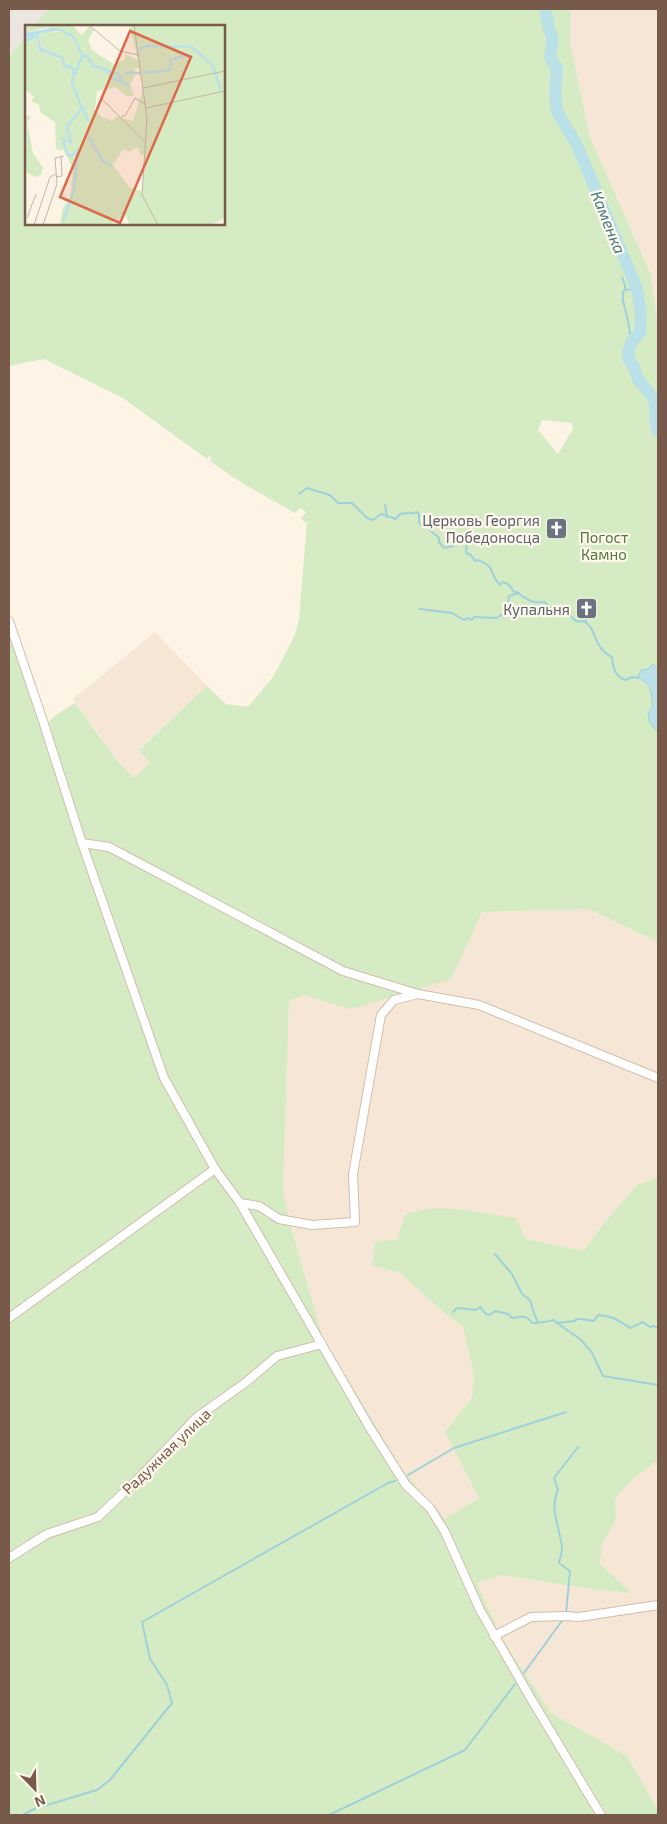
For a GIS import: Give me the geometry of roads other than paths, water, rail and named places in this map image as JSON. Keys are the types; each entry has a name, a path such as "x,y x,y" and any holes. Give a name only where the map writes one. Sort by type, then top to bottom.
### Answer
{"street":[{"path":"9,621 82,843 164,1078 215,1169 240,1203 370,1428 406,1485 430,1508 444,1532 494,1636 601,1815"},
{"path":"82,843 109,847 343,971 418,994 479,1005 658,1078"},
{"path":"240,1203 259,1206 279,1219 312,1225 354,1222 353,1174 381,1015 394,1000 418,994"},
{"path":"9,1318 215,1169"},
{"name":"Радужная улица","path":"9,1558 47,1534 98,1517 141,1476 197,1417 245,1383 277,1356 322,1344"},
{"path":"494,1636 531,1617 580,1617 658,1606"}],"water":[{"path":"653,664 658,669 658,733 649,721 648,714 652,708 652,697 649,685 638,677 641,670 648,669"}],"waterway":[{"name":"Каменка","path":"545,9 548,28 553,40 550,56 557,67 555,95 557,112 577,145 637,289 641,313 640,333 632,341 628,352 629,360 634,367 639,381 655,402 655,421 658,432"},
{"path":"622,277 625,290"},
{"path":"632,341 623,302 623,294 624,290 637,289"},
{"path":"299,494 307,488 330,495 338,503 352,503 367,518 373,520 381,514 396,519 400,514 417,512 421,525 430,527 430,530 439,538 439,542 444,548 453,546 459,539 467,543 466,553 471,555 475,561 477,560 487,565 500,585 502,582 506,583 514,592 530,601 545,602 553,612 569,611 574,620 584,621 592,629 601,648 612,657 614,668 619,677 626,680 632,677 639,678"},
{"path":"385,505 387,517"},
{"path":"419,609 452,613 464,620 467,618 472,620 474,617 497,618 501,615 504,617 513,607 508,602 509,596 519,593"},
{"path":"586,623 587,609 590,605"},
{"path":"495,1254 512,1274 522,1294 530,1300 538,1322"},
{"path":"453,1312 457,1308 476,1310 480,1307 486,1314 490,1315 495,1311 508,1314 512,1318 525,1317 532,1323 554,1320 557,1323 575,1321 576,1319 594,1321 598,1315 608,1316 630,1328 643,1322 650,1327 658,1328"},
{"path":"557,1323 580,1339 591,1351 603,1376 658,1385"},
{"path":"408,1475 454,1448 566,1412"},
{"path":"566,1614 570,1571 559,1563 562,1548 555,1512 558,1490 554,1478 578,1447"},
{"path":"23,1815 34,1809 97,1790 110,1780 172,1703 167,1685 150,1659 142,1622 388,1483 395,1481"},
{"path":"524,1673 564,1618"},
{"path":"329,1815 465,1750 515,1684"}],"place":[{"name":"Церковь Георгия Победоносца","path":"556,529"},
{"name":"Купальня","path":"586,609"}],"park label":[{"name":"Погост Камно","path":"604,546"}]}
